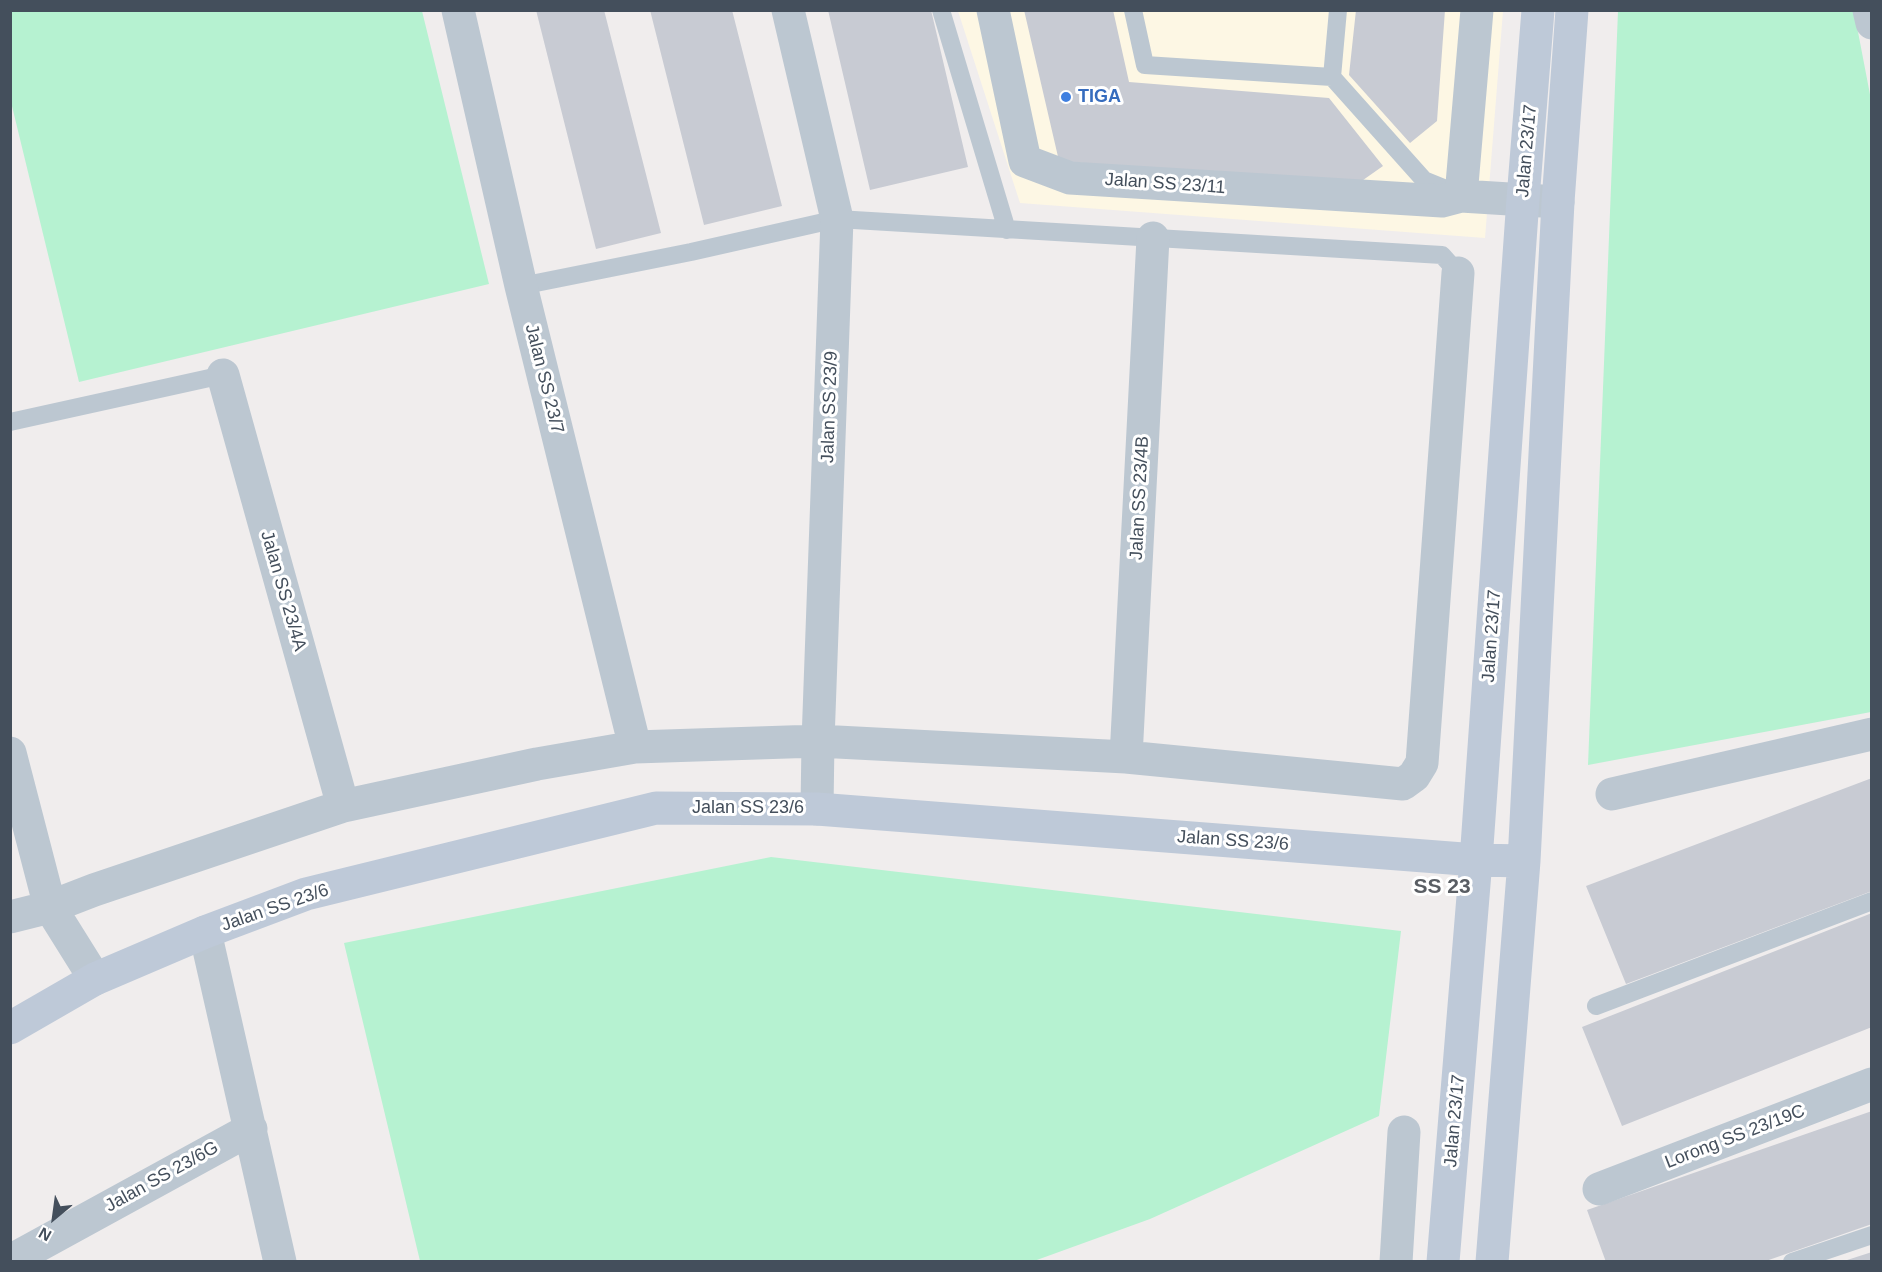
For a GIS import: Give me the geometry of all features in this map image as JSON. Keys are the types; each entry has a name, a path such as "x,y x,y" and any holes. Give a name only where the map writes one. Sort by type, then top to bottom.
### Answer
{"street":[{"name":"Jalan SS 23/7","path":"458,10 522,286 635,747"},
{"name":"Jalan SS 23/9","path":"788,10 837,219 818,741 818,809"},
{"name":"Jalan SS 23/11","path":"993,10 1024,161 1070,178 1442,201 1461,196 1558,202"},
{"path":"1461,196 1477,10"},
{"name":"Jalan 23/17","path":"1443,1262 1476,860 1538,10"},
{"name":"Jalan 23/17","path":"1492,1262 1524,861 1558,202 1572,10"},
{"path":"1869,10 1872,23"},
{"name":"Jalan SS 23/4B","path":"1126,757 1153,238"},
{"path":"10,917 50,907 343,806 537,764 635,747 818,741 1126,757 1403,784 1414,776 1422,763 1458,273"},
{"name":"Jalan SS 23/4A","path":"223,375 343,806"},
{"path":"1612,794 1872,734"},
{"path":"10,753 50,907 95,979"},
{"name":"Jalan SS 23/6","path":"10,1028 95,979 206,932 306,894 656,808 818,809 1476,860 1524,861"},
{"path":"206,932 280,1262"},
{"name":"Lorong SS 23/19C","path":"1599,1189 1872,1084"},
{"name":"Jalan SS 23/6G","path":"10,1261 251,1129"},
{"path":"1396,1262 1404,1132"}],"lane":[{"path":"941,10 1007,230"},
{"path":"1133,10 1145,65 1332,77 1424,180 1461,196"},
{"path":"1332,77 1338,10"},
{"path":"522,286 691,252 837,219 1442,255 1458,273"},
{"path":"10,422 223,375"},
{"path":"1596,1006 1872,900"},
{"path":"1792,1262 1872,1235"}],"shaded area":[{"path":"958,11 1503,11 1485,238 1020,203"}],"green space":[{"path":"10,11 422,11 489,284 79,382 11,102"},
{"path":"1618,11 1854,11 1872,105 1871,712 1588,765"},
{"path":"771,857 1401,931 1379,1116 1150,1219 1034,1261 420,1261 344,943"}],"building":[{"path":"536,10 604,10 661,233 596,249"},
{"path":"650,10 732,10 782,206 704,225"},
{"path":"828,10 931,10 968,167 870,190"},
{"path":"1024,10 1113,10 1129,82 1329,98 1383,166 1356,185 1059,161"},
{"path":"1356,10 1445,10 1437,121 1410,143 1349,75"},
{"path":"1872,778 1872,891 1626,984 1586,886"},
{"path":"1872,913 1872,1027 1622,1126 1582,1027"},
{"path":"1872,1111 1872,1224 1763,1262 1606,1262 1587,1210"},
{"path":"1872,1252 1872,1262 1844,1261"}],"place":[{"name":"TIGA","path":"1066,97"}],"district":[{"name":"SS 23","path":"1442,887"}]}
